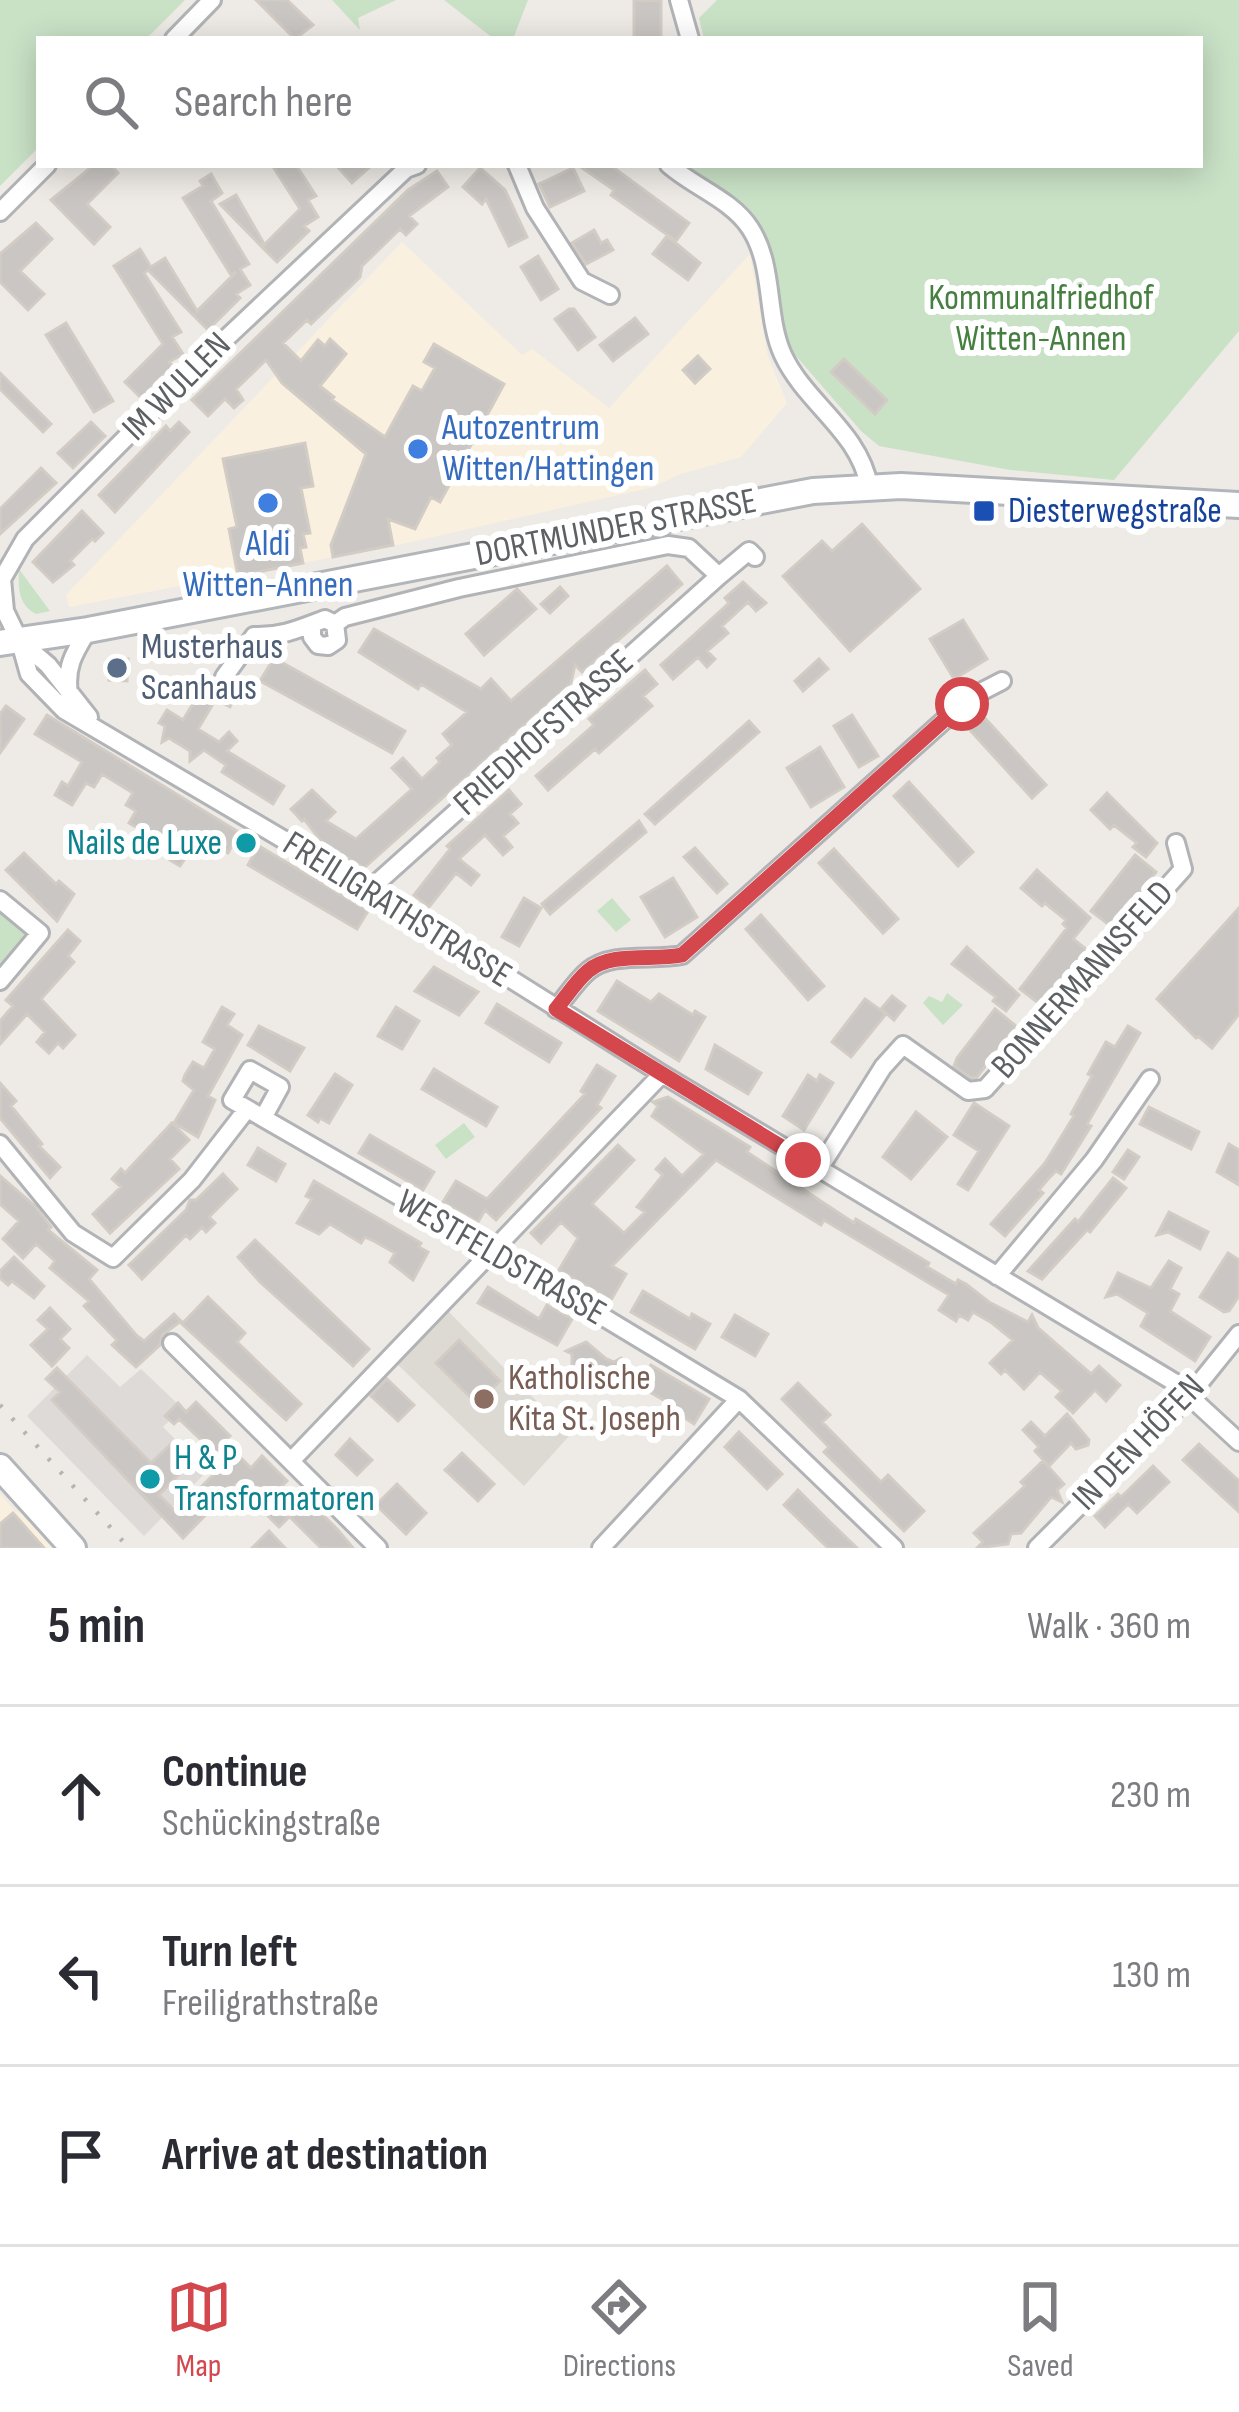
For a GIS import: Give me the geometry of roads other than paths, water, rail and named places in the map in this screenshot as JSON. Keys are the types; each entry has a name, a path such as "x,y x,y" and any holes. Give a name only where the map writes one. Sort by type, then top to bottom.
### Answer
{"main road":[{"name":"DORTMUNDER STRASSE","path":"10,642 813,491 869,487 1239,506"},
{"path":"0,1467 73,1548"}],"street":[{"path":"177,36 212,0"},
{"path":"679,0 689,36"},
{"path":"0,212 44,168"},
{"name":"IM WULLEN","path":"10,642 2,579 25,539 323,244 413,168"},
{"path":"519,168 535,208 581,281 610,295"},
{"path":"673,168 739,214 752,230 765,263 779,348 794,377 857,448 869,487"},
{"path":"224,677 254,635 274,637 312,627 314,642 328,646 337,640 335,624 345,617 668,544 689,548 719,576"},
{"name":"FRIEDHOFSTRASSE","path":"369,890 719,576 749,551 755,557"},
{"path":"69,695 70,660 88,630"},
{"name":"FREILIGRATHSTRASSE","path":"10,642 48,665 98,727"},
{"name":"FREILIGRATHSTRASSE","path":"10,642 28,674 64,710 369,890 662,1074 1174,1382 1239,1442"},
{"path":"556,1009 589,970 614,959 682,955 969,698 1002,681"},
{"name":"BONNERMANNSFELD","path":"819,1169 883,1067 903,1046 968,1091 985,1089 1183,869 1176,844"},
{"path":"0,900 40,933 0,981"},
{"path":"291,1461 662,1074"},
{"path":"997,1276 1094,1160 1150,1079"},
{"name":"WESTFELDSTRASSE","path":"0,1144 74,1233 113,1258 255,1113 740,1400 894,1548"},
{"name":"IN DEN HÖFEN","path":"1037,1548 1189,1396 1239,1334"},
{"path":"172,1343 378,1548"},
{"path":"601,1548 740,1400"}],"railway":[{"path":"0,1405 129,1548"}],"place":[{"name":"Autozentrum Witten/Hattingen","path":"418,449"},
{"name":"Aldi Witten-Annen","path":"268,503"},
{"name":"Diesterwegstraße","path":"984,511"},
{"name":"Musterhaus Scanhaus","path":"117,668"},
{"name":"Nails de Luxe","path":"246,843"},
{"name":"Katholische Kita St. Joseph","path":"484,1399"},
{"name":"H & P Transformatoren","path":"150,1479"}],"park label":[{"name":"Kommunalfriedhof Witten-Annen","path":"1041,318"}]}
